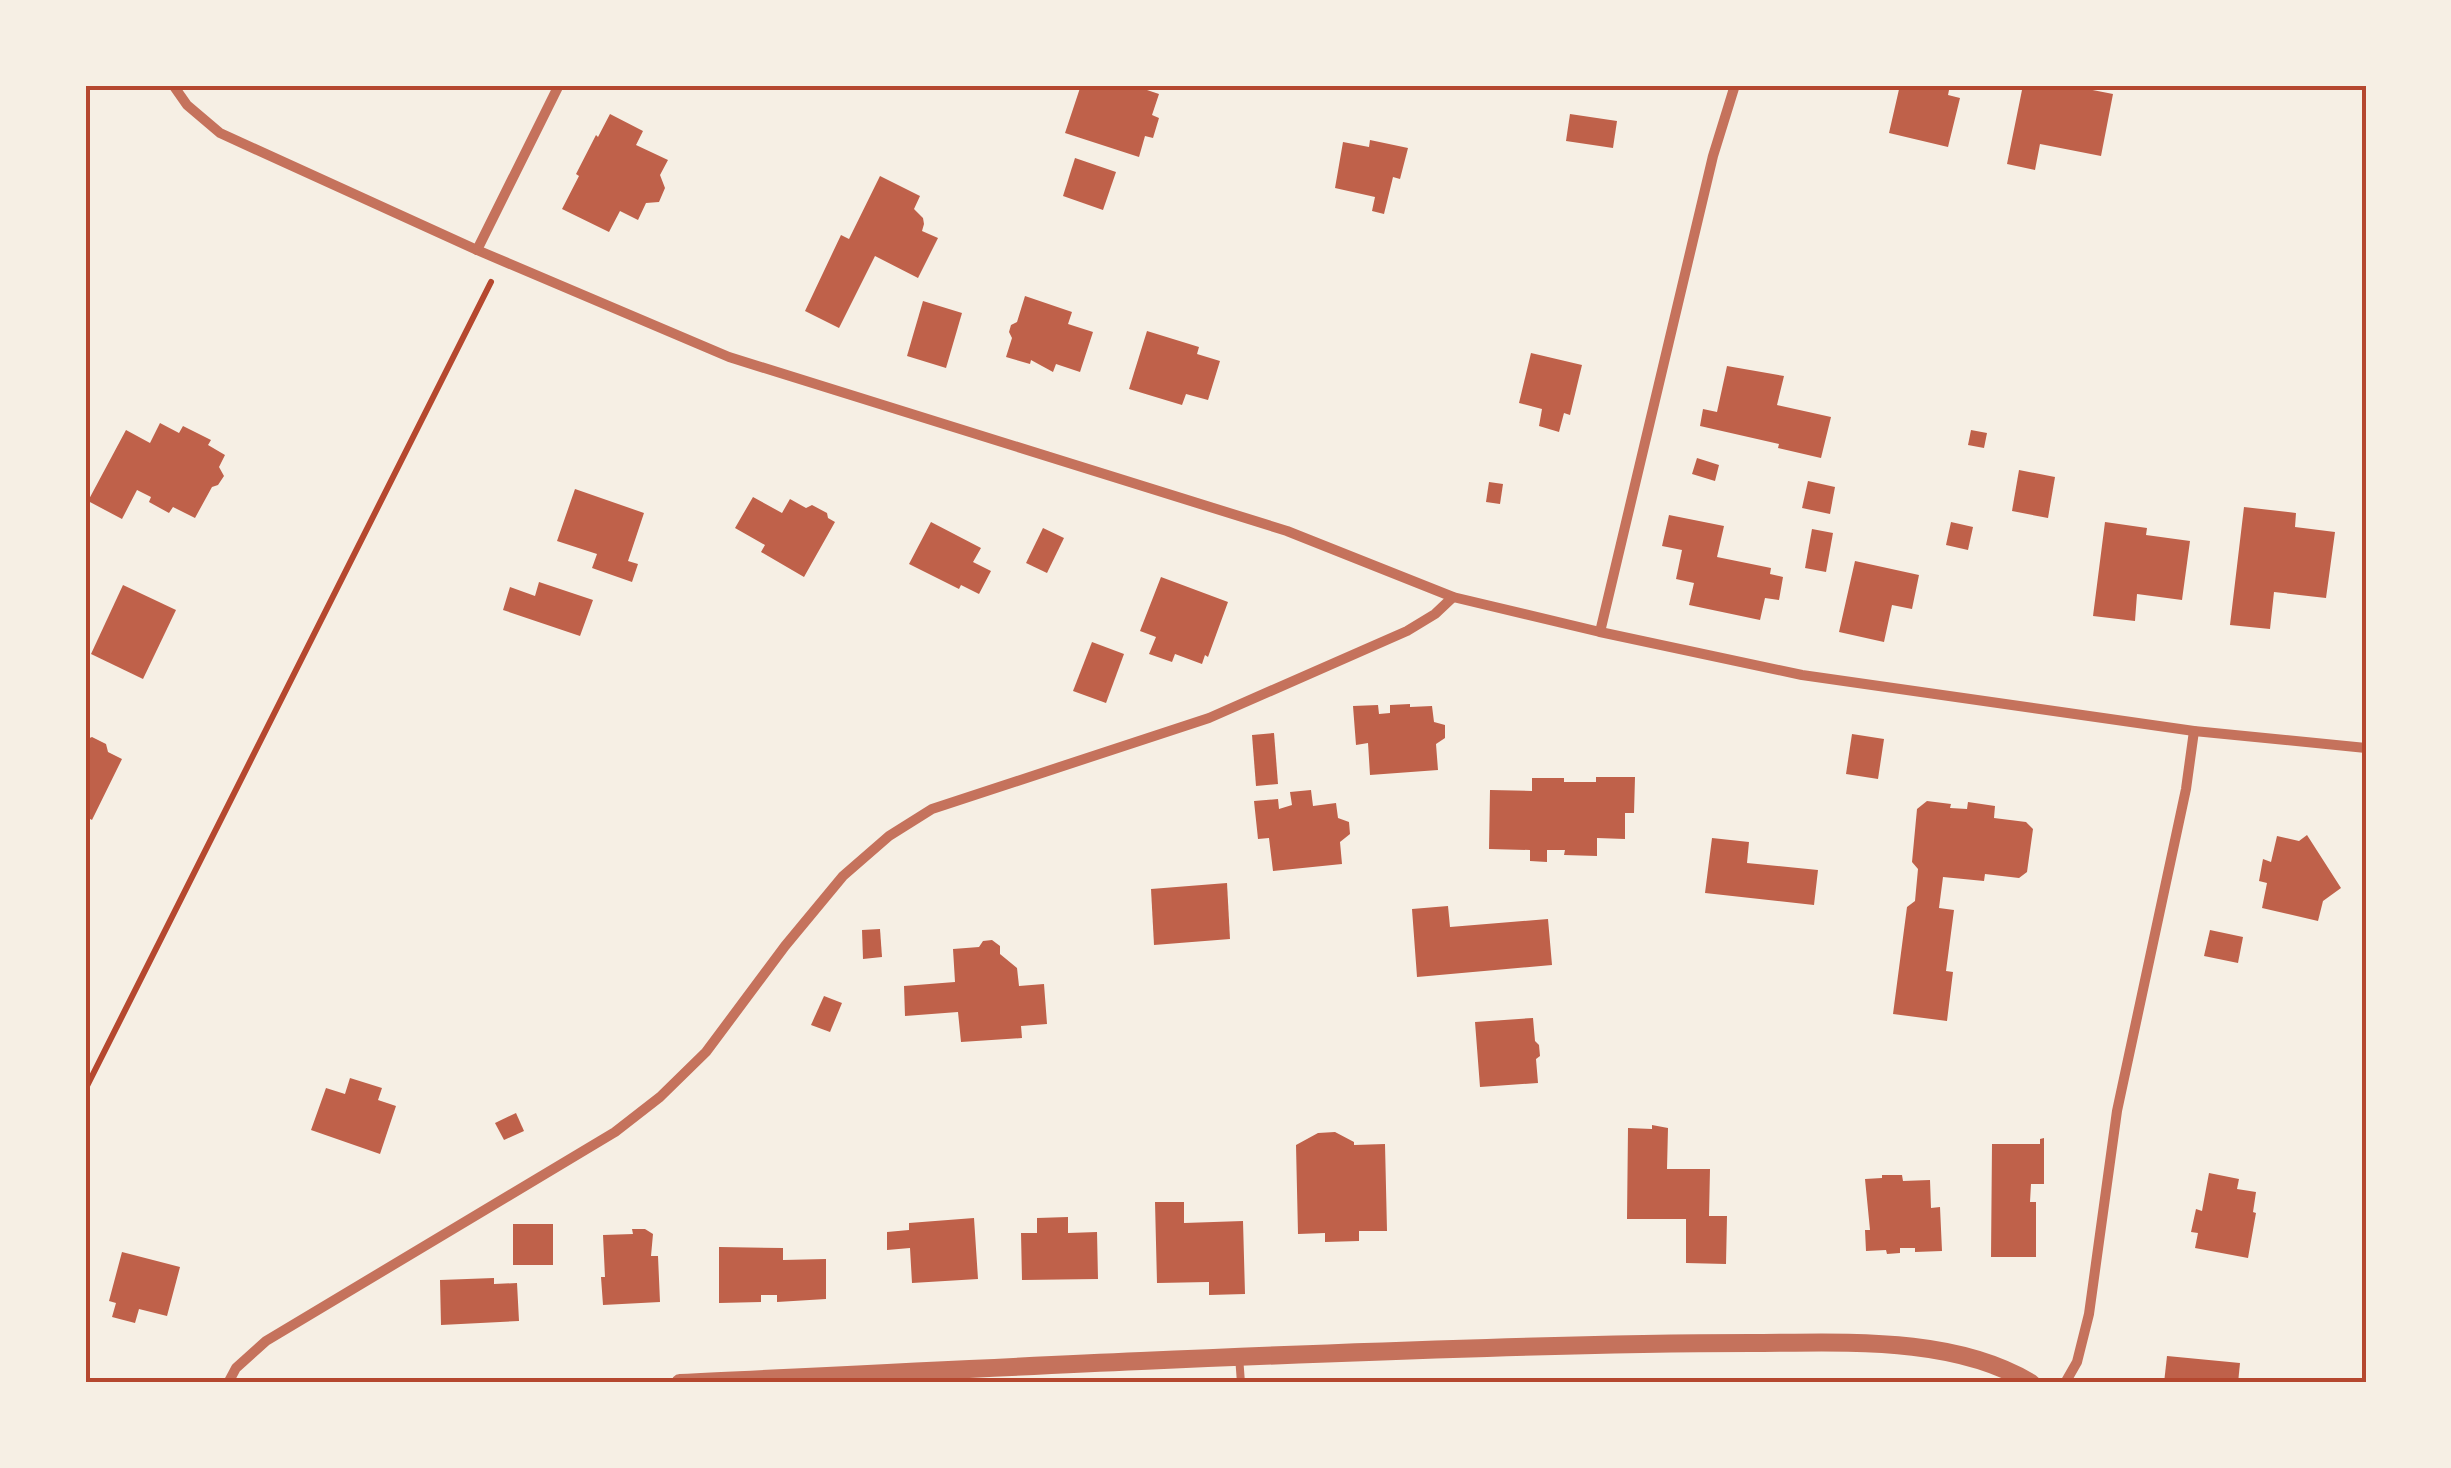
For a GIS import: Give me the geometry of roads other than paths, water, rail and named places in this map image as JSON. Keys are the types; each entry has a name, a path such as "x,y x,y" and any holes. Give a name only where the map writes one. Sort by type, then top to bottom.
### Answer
{"street":[{"path":"172,85 187,106 220,133 477,250 729,357 1287,531 1453,597 1802,675 2194,730 2366,748"},
{"path":"477,250 559,85"},
{"path":"1600,632 1712,156 1735,85"},
{"path":"228,1383 236,1368 266,1342 615,1132 660,1097 706,1052 843,876 889,836 932,808 1209,718 1406,631 1435,614 1453,597"},
{"path":"2065,1383 2077,1362 2088,1314 2117,1112 2186,788 2194,730"},
{"path":"680,1383 1240,1356 1644,1342 1854,1342 1968,1356 2012,1371 2031,1383"}],"lane":[{"path":"1240,1356 1241,1383"}]}
